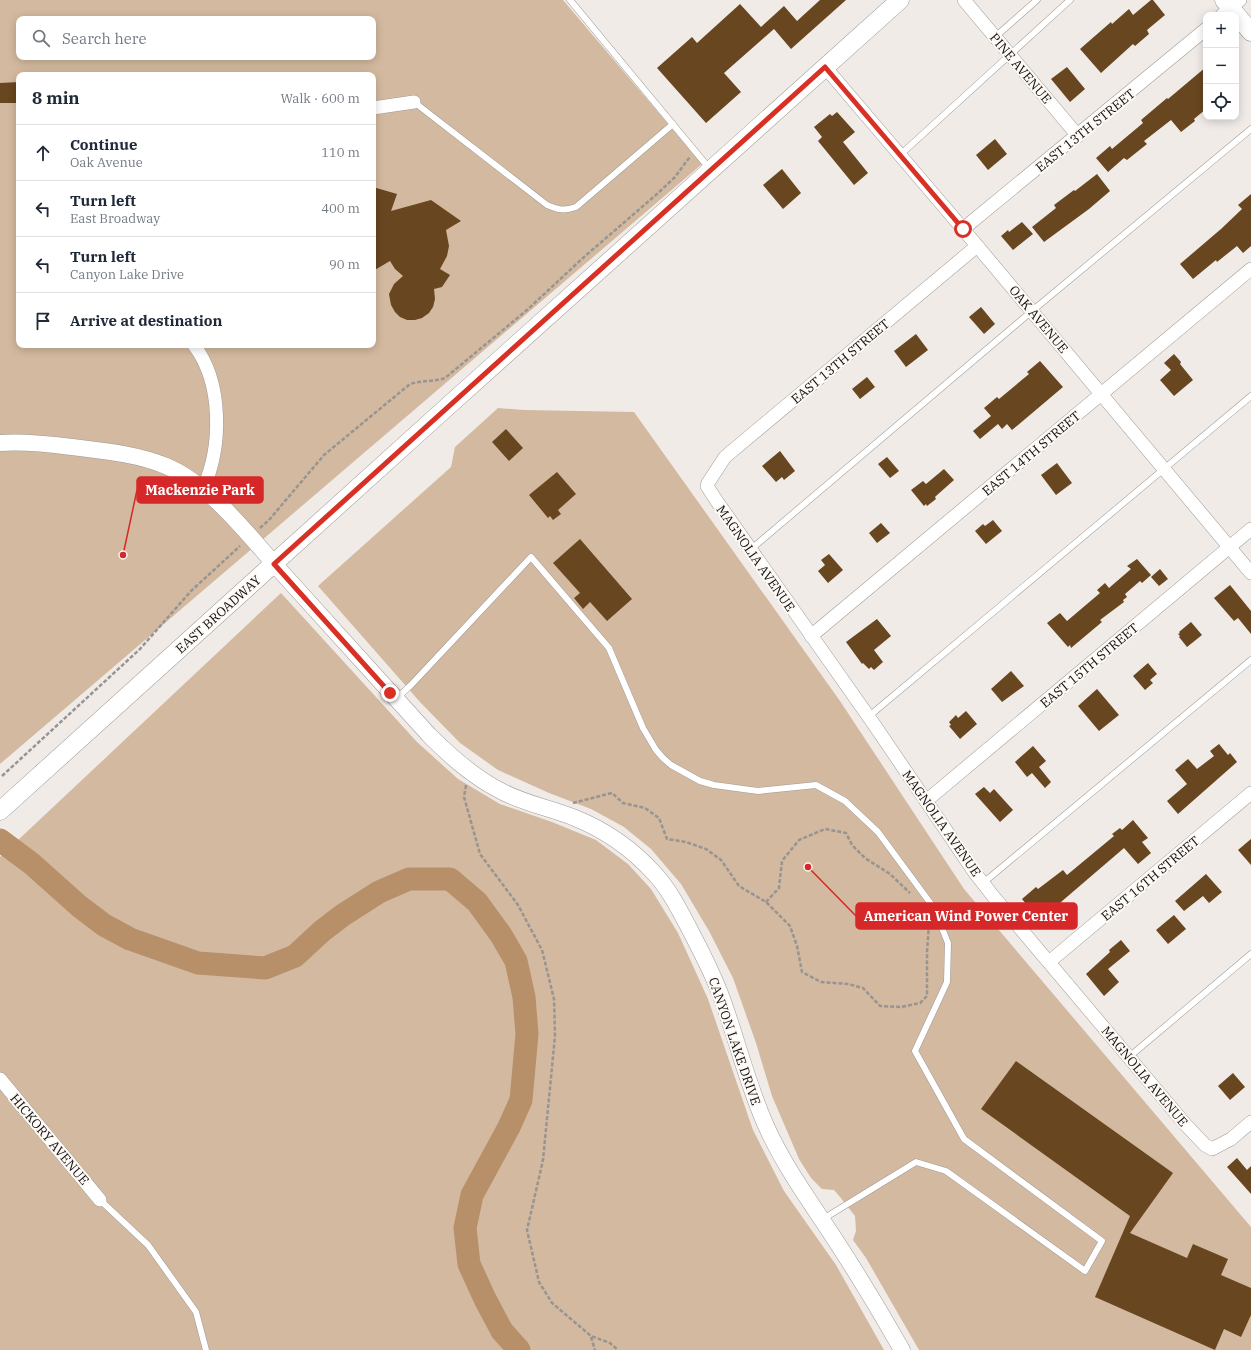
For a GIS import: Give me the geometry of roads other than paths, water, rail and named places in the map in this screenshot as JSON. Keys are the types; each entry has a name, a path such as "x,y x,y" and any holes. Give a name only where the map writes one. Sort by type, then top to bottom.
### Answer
{"main road":[{"name":"EAST BROADWAY","path":"0,811 454,400 900,0"},
{"path":"1229,6 1251,32"}],"street":[{"name":"PINE AVENUE","path":"964,0 1078,136"},
{"name":"EAST 13TH STREET","path":"963,229 1078,136 1203,32"},
{"name":"OAK AVENUE","path":"825,67 963,229 1251,573"},
{"path":"376,108 414,102"},
{"name":"EAST 13TH STREET","path":"709,481 725,457 977,246"},
{"name":"EAST 14TH STREET","path":"811,636 1251,269"},
{"path":"196,348 210,377 216,417 217,438 212,467 203,489"},
{"name":"CANYON LAKE DRIVE","path":"0,443 46,444 99,450 138,457 167,467 203,489 228,512 396,699 429,735 453,758 468,770 500,791 523,801 575,818 596,828 617,840 656,874 676,904 714,978 727,1011 756,1103 770,1134 794,1179 869,1292 902,1350"},
{"name":"MAGNOLIA AVENUE","path":"709,481 708,486 716,500 750,550 983,883 1185,1124 1205,1145 1212,1149 1231,1139 1251,1122"},
{"name":"EAST 15TH STREET","path":"926,801 1251,529"},
{"name":"EAST 16TH STREET","path":"1049,962 1251,793"},
{"name":"HICKORY AVENUE","path":"0,1078 100,1200"}],"lane":[{"path":"570,0 711,170"},
{"path":"995,37 1037,0"},
{"path":"900,155 1070,0"},
{"path":"414,102 547,205 559,210 567,210 576,207 673,124"},
{"path":"750,550 1032,311 1251,129"},
{"path":"868,717 1251,396"},
{"path":"396,699 411,686 531,557 609,648 643,728 656,750 671,765 700,781 714,785 758,791 816,785 846,801 878,832 934,908 948,943 947,982 915,1051 964,1138 1102,1242 1085,1271 946,1171 916,1162 822,1220"},
{"path":"983,883 1251,660"},
{"path":"1129,1057 1251,954"},
{"path":"100,1200 148,1245 196,1312 206,1350"}],"waterway":[{"path":"0,840 32,864 79,906 104,925 130,939 198,963 265,968 295,956 322,931 343,915 379,892 409,879 450,879 477,902 501,935 516,961 524,997 527,1034 521,1100 509,1127 472,1195 465,1228 469,1264 502,1331 519,1350"}],"place":[{"name":"Mackenzie Park","path":"123,555"},
{"name":"American Wind Power Center","path":"808,867"}]}
